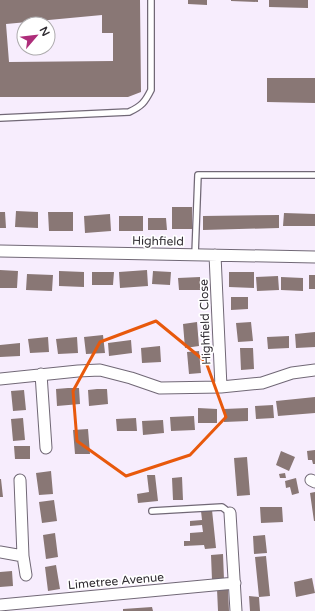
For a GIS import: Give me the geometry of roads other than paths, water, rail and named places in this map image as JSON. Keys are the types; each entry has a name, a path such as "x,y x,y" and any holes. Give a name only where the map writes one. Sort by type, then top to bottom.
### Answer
{"street":[{"name":"Highfield","path":"0,251 315,257"},
{"name":"Highfield Close","path":"215,255 221,387"},
{"path":"0,379 41,374 100,370 131,378 160,388 221,387 262,383 292,373 315,370"},
{"path":"41,374 46,448"},
{"path":"45,427 56,426"},
{"path":"20,480 23,556 26,575"},
{"path":"230,513 236,611"},
{"path":"0,552 23,556"},
{"name":"Limetree Avenue","path":"0,605 235,583"}],"lane":[{"path":"0,118 130,112 139,108 151,90 151,0"},
{"path":"195,255 198,175 315,175"},
{"path":"152,511 222,507 230,513"}]}
